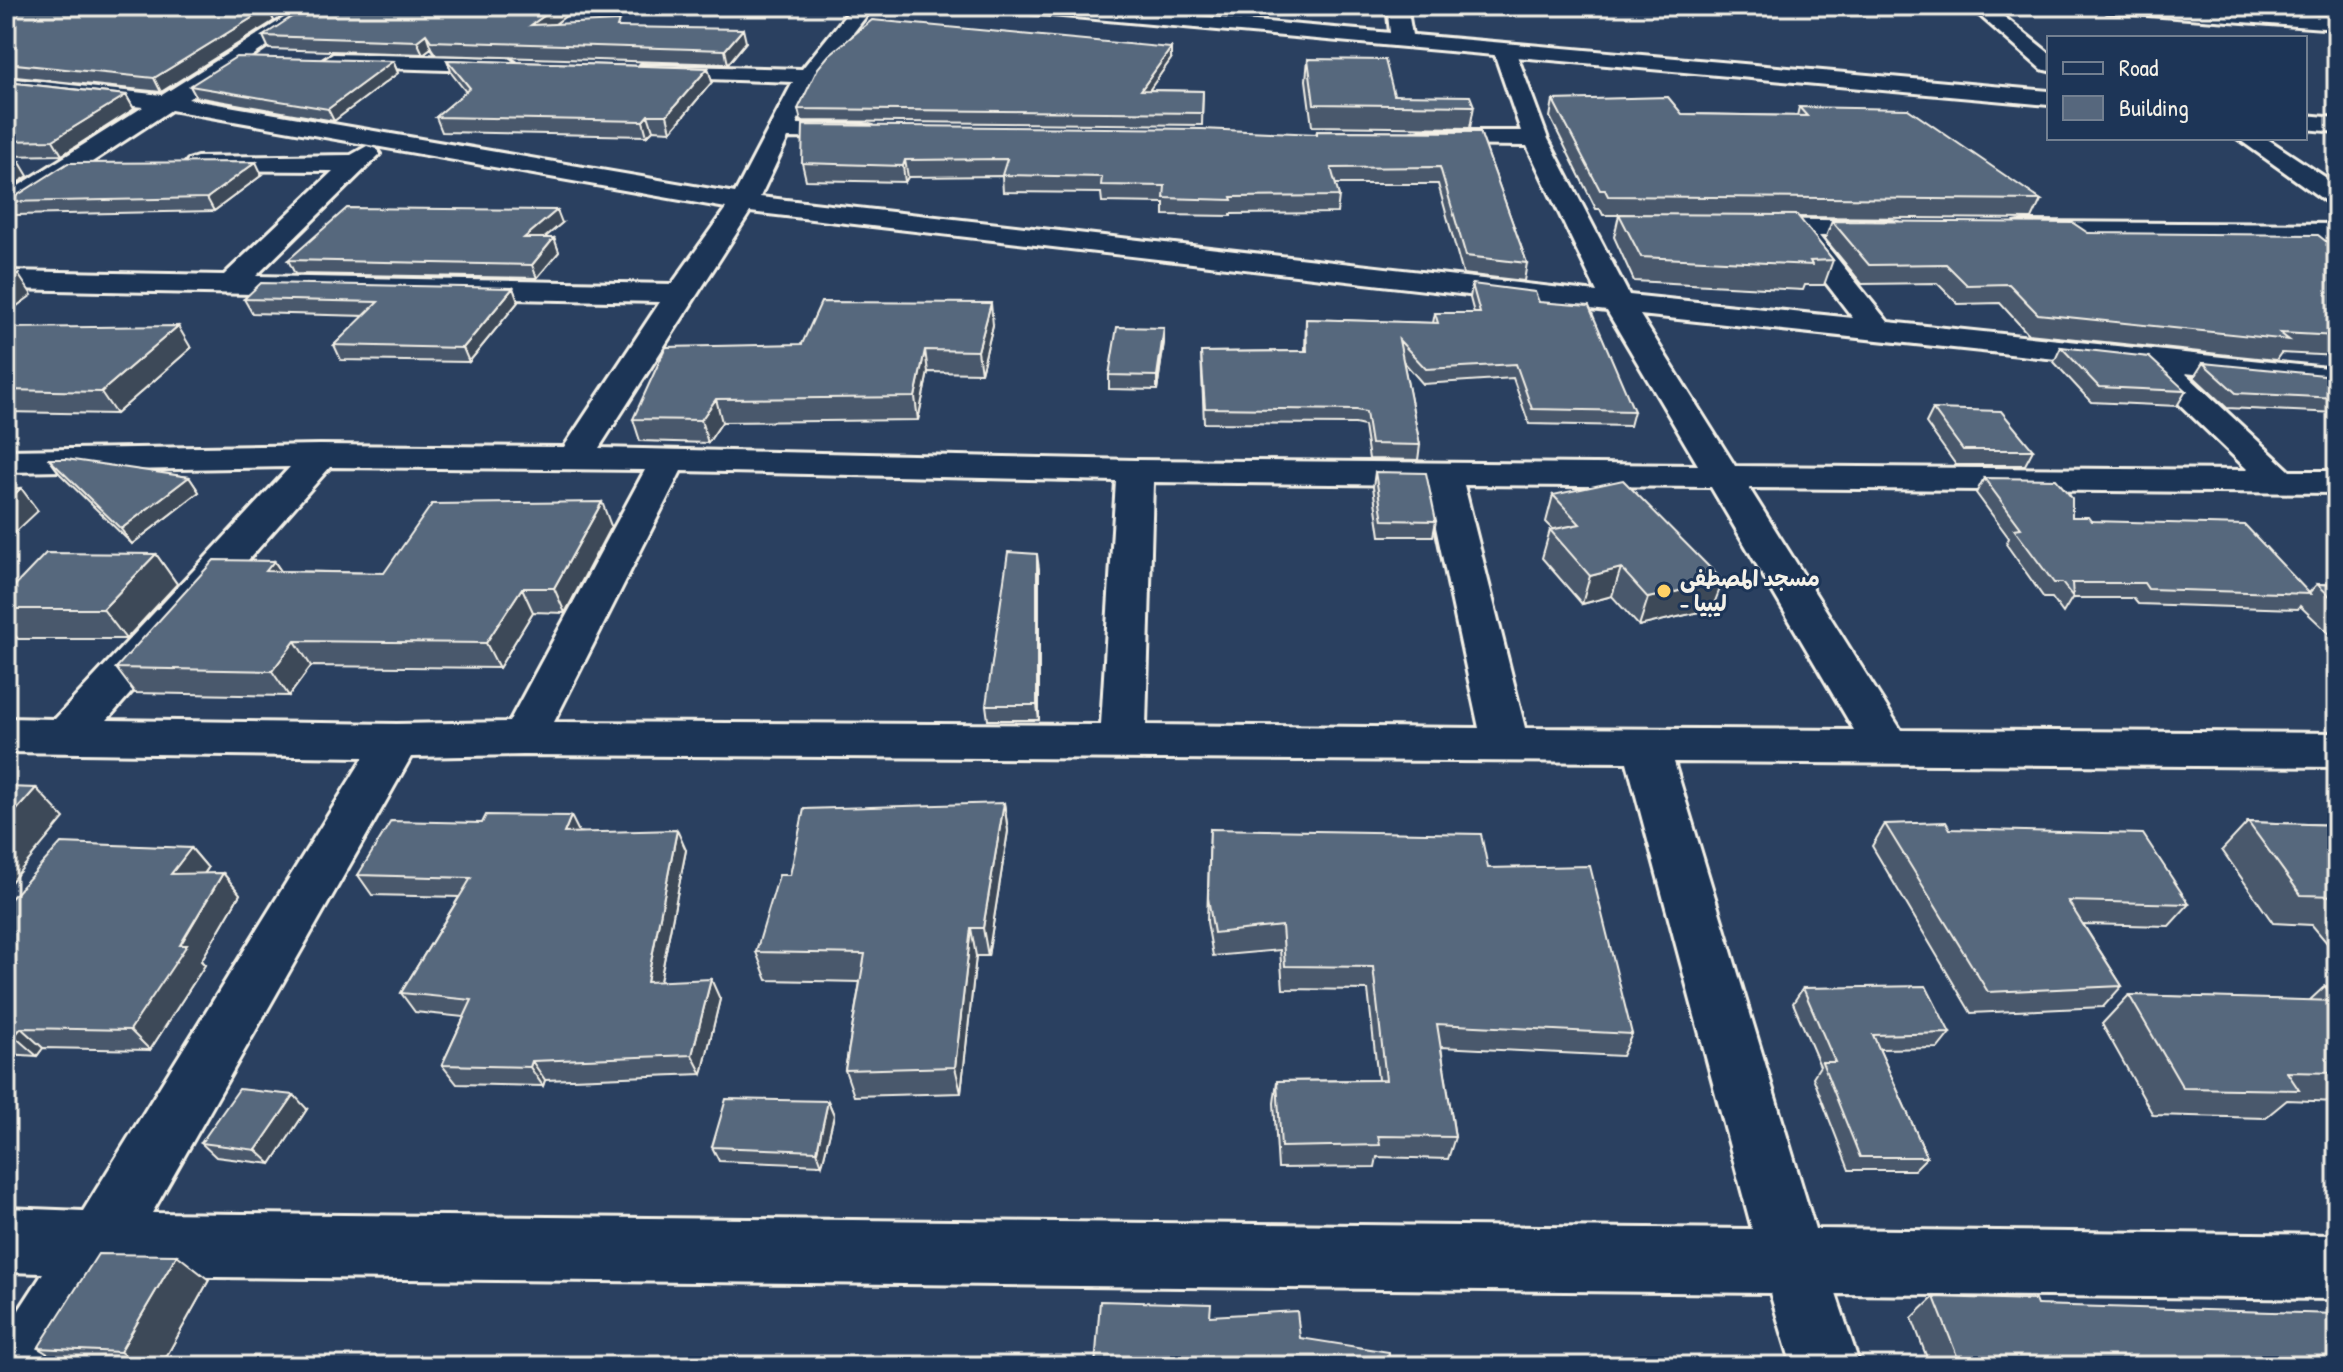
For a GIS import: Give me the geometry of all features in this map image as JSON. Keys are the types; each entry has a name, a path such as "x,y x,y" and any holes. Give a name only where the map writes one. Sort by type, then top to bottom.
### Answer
{"main road":[{"path":"575,458 743,203 808,76 864,6"},
{"path":"1018,6 2047,98"},
{"path":"1397,6 1402,41"},
{"path":"1979,6 2047,62"},
{"path":"2107,6 2337,23"},
{"path":"277,12 312,9"},
{"path":"6,206 312,9"},
{"path":"1504,50 1536,139 1618,303 1887,746"},
{"path":"235,58 280,59"},
{"path":"310,60 522,66"},
{"path":"633,70 808,76"},
{"path":"6,85 168,103 743,203 1618,303 2337,379"},
{"path":"2307,122 2337,125"},
{"path":"779,131 889,132"},
{"path":"1394,138 1536,139"},
{"path":"232,284 355,163 385,140"},
{"path":"2252,140 2337,197"},
{"path":"179,165 355,163"},
{"path":"21,166 115,166"},
{"path":"1578,226 1610,226"},
{"path":"1720,227 1909,229"},
{"path":"1798,228 1878,330"},
{"path":"2004,230 2337,232"},
{"path":"6,280 681,293"},
{"path":"2150,358 2280,481"},
{"path":"67,735 320,456"},
{"path":"6,461 320,456 575,458 1135,471 2337,482"},
{"path":"523,738 668,461"},
{"path":"1123,742 1135,471"},
{"path":"1443,475 1506,745"},
{"path":"6,735 397,741 523,738 2337,750"},
{"path":"22,1366 99,1244 397,741"},
{"path":"1646,747 1792,1259 1826,1366"},
{"path":"6,1240 99,1244 2337,1267"}],"building":[{"path":"308,6 558,6 531,25 619,21 617,27 743,29 725,50 431,41 426,34 417,41 263,36"},
{"path":"268,8 154,78 6,63 6,9"},
{"path":"872,20 1171,48 1141,90 1203,91 1202,113 798,109 818,68 829,55"},
{"path":"236,57 393,61 328,109 190,86"},
{"path":"1308,59 1385,60 1394,95 1470,96 1474,106 1314,104"},
{"path":"447,60 708,68 667,115 648,115 643,121 436,117 470,88"},
{"path":"6,82 126,95 53,140 6,141"},
{"path":"1668,97 1682,114 1807,116 1799,107 1908,109 2041,200 1608,196 1605,190 1600,190 1553,100"},
{"path":"803,125 1202,129 1317,134 1317,131 1480,132 1527,263 1466,256 1440,167 1331,168 1339,196 1231,197 1232,200 1164,198 1165,186 1101,185 1102,177 1002,175 1007,159 905,160 903,166 802,163"},
{"path":"6,161 19,161 6,169"},
{"path":"256,162 207,198 7,202 68,163"},
{"path":"347,208 557,210 524,238 554,238 532,265 288,260"},
{"path":"1619,214 1797,215 1833,260 1810,261 1812,265 1641,257"},
{"path":"1832,221 2073,223 2088,233 2318,235 2337,250 2337,336 2280,333 2289,340 2038,314 2009,284 1967,285 1946,264 1869,265"},
{"path":"6,273 18,274 6,283"},
{"path":"261,283 513,288 463,348 334,345 378,302 244,299"},
{"path":"1472,284 1535,292 1539,302 1589,306 1634,411 1532,409 1516,364 1426,369 1399,340 1420,445 1371,444 1366,412 1356,410 1205,408 1201,352 1307,351 1306,319 1438,323 1435,313 1480,313"},
{"path":"821,302 991,303 978,351 925,350 915,397 716,399 701,420 633,419 666,347 802,344"},
{"path":"178,326 101,392 6,390 6,328"},
{"path":"1117,327 1164,328 1157,376 1109,375"},
{"path":"2061,347 2149,357 2186,391 2099,387"},
{"path":"2203,363 2324,375 2337,385 2337,398 2236,393"},
{"path":"1933,409 2001,411 2033,450 1963,450"},
{"path":"49,459 66,459 189,477 121,529"},
{"path":"1375,472 1426,473 1436,521 1383,520"},
{"path":"1984,478 2056,479 2072,498 2072,517 2088,517 2091,521 2245,525 2310,594 2148,589 2144,583 2072,583 2073,597 2062,583 2054,583 2014,529 2021,528"},
{"path":"1623,480 1723,581 1648,598 1621,568 1590,576 1550,530 1580,524 1553,495"},
{"path":"21,488 6,502 6,489"},
{"path":"602,502 554,588 522,588 486,643 295,641 272,671 116,668 214,560 274,561 266,571 384,573 432,504"},
{"path":"1008,552 1037,554 1037,705 986,705"},
{"path":"46,553 156,554 103,609 6,609 6,595"},
{"path":"2317,584 2337,585 2337,603"},
{"path":"6,787 36,788 6,822"},
{"path":"1004,803 983,928 971,928 955,1067 845,1070 865,954 756,952 779,875 790,875 804,809"},
{"path":"486,815 571,816 564,833 677,830 647,982 711,979 692,1055 532,1061 530,1067 442,1065 472,1000 401,993 471,878 358,875 391,821 482,823"},
{"path":"1946,822 1950,829 2143,834 2189,904 2068,901 2122,986 1988,992 1885,824"},
{"path":"2248,822 2337,825 2337,896 2301,895"},
{"path":"1210,829 1481,834 1488,868 1590,866 1632,1034 1437,1024 1455,1137 1378,1136 1380,1145 1281,1147 1277,1081 1386,1080 1373,967 1285,966 1282,926 1214,933 1208,898"},
{"path":"61,843 191,848 171,874 223,873 180,945 187,945 130,1030 21,1028 14,1036 6,1036 6,904"},
{"path":"1926,986 1950,1033 1873,1035 1927,1157 1860,1157 1822,1062 1835,1062 1803,988"},
{"path":"2325,986 2337,986 2337,1073 2287,1072 2299,1090 2183,1088 2129,995 2336,1001"},
{"path":"239,1089 294,1095 256,1150 201,1143"},
{"path":"726,1099 828,1101 817,1151 712,1147"},
{"path":"98,1254 177,1255 120,1352 38,1348"},
{"path":"1934,1297 2035,1300 2037,1305 2337,1314 2337,1366 1961,1366"},
{"path":"1100,1301 1211,1304 1210,1316 1297,1311 1300,1338 1389,1352 1389,1366 1095,1366"},
{"path":"302,1360 362,1363 360,1366 299,1366"},
{"path":"773,1361 787,1366 704,1366"}],"place":[{"name":"مسجد المصطفى - ليبيا","path":"1664,591"}]}
